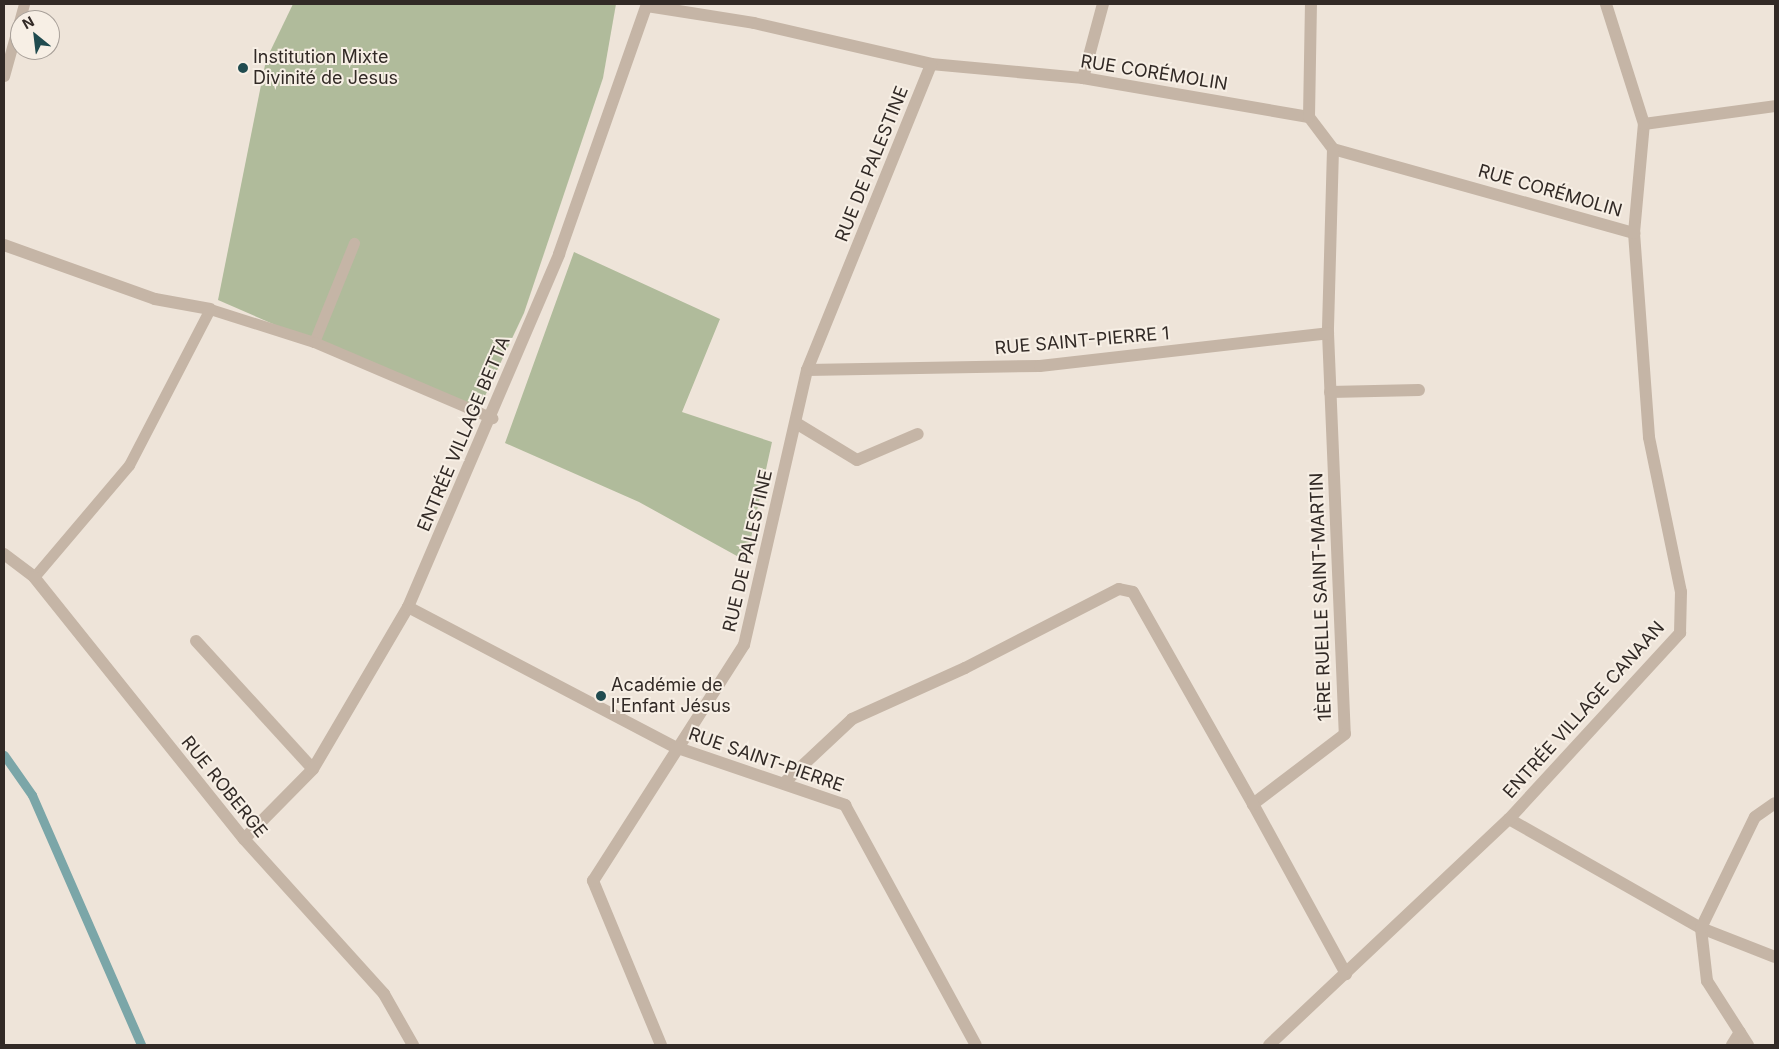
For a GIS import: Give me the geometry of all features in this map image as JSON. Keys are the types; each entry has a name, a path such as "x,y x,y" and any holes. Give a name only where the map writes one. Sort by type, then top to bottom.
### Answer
{"street":[{"path":"1083,78 1104,4"},
{"path":"1311,4 1309,117 1333,149"},
{"name":"ENTRÉE VILLAGE CANAAN","path":"1269,1045 1509,819 1680,633 1681,592 1649,437 1634,232 1644,124 1606,4"},
{"name":"RUE CORÉMOLIN","path":"647,5 754,23 931,64 1083,78 1309,117"},
{"name":"ENTRÉE VILLAGE BETTA","path":"244,839 314,769 408,607 492,418 559,254 647,5"},
{"name":"RUE DE PALESTINE","path":"662,1045 593,881 675,747 744,645 807,370 931,64"},
{"path":"1644,124 1775,106"},
{"name":"RUE CORÉMOLIN","path":"1333,149 1634,232"},
{"name":"1ÈRE RUELLE SAINT-MARTIN","path":"1253,804 1345,734 1328,333 1333,149"},
{"path":"4,245 155,299 210,309"},
{"name":"RUE SAINT-PIERRE 1","path":"807,370 1040,366 1328,333"},
{"path":"1330,392 1419,390"},
{"path":"796,423 857,460 918,434"},
{"name":"RUE ROBERGE","path":"4,554 34,577 244,839 384,994 413,1045"},
{"path":"785,782 852,719 965,668 1119,589 1133,592 1253,804 1346,974"},
{"name":"RUE SAINT-PIERRE","path":"408,607 675,747 785,782 845,805 976,1045"},
{"path":"196,641 314,769"},
{"path":"1748,1045 1707,981 1701,928 1756,817 1775,803"},
{"path":"1509,819 1701,928 1775,957"},
{"path":"1732,1045 1740,1032"}],"lane":[{"path":"4,76 24,4"},
{"path":"314,342 354,243"},
{"path":"34,577 129,465 210,309 314,342 492,418"}],"green space":[{"path":"293,4 616,4 603,78 524,313 477,413 218,300 266,60"},
{"path":"574,252 720,319 682,412 772,442 746,561 639,502 505,443"}],"waterway":[{"path":"4,755 32,795 141,1045"}],"place":[{"name":"Institution Mixte Divinité de Jesus","path":"243,68"},
{"name":"Académie de l'Enfant Jésus","path":"601,696"}]}
